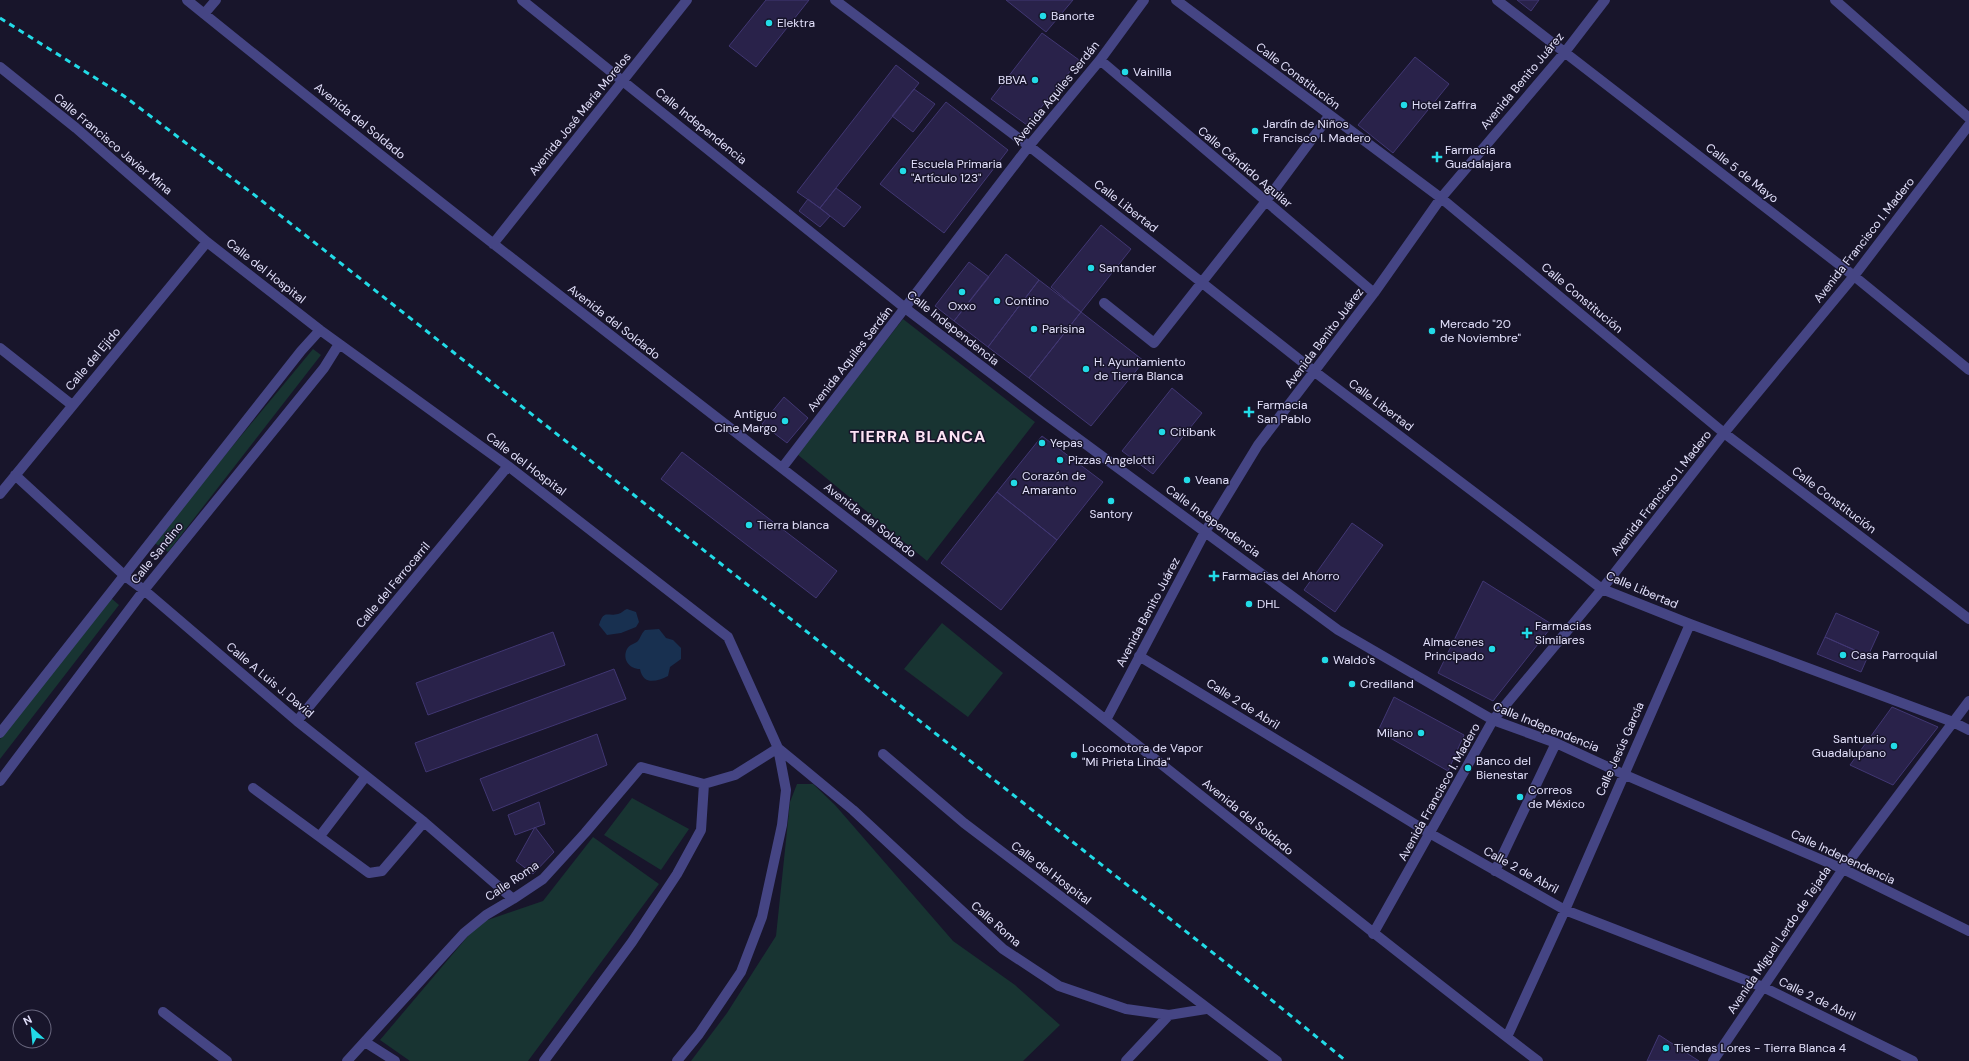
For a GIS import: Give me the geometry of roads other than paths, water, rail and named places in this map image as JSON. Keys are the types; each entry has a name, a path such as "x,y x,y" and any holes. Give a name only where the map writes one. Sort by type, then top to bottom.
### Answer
{"street":[{"name":"Avenida del Soldado","path":"187,0 493,244 1106,720 1373,934 1538,1061"},
{"path":"204,14 216,0"},
{"name":"Calle Independencia","path":"522,0 624,80 905,308 1042,412 1338,630 1493,720 1556,743 1623,774 1843,870 1969,931"},
{"name":"Avenida José María Morelos","path":"493,244 687,0"},
{"name":"Calle Libertad","path":"834,0 1030,146 1315,372 1602,589 1690,624 1953,722 1969,730"},
{"name":"Avenida Aquiles Serdán","path":"782,468 1030,146 1100,60 1144,0"},
{"name":"Calle Constitución","path":"1176,0 1329,116 1441,198 1724,433 1969,619"},
{"name":"Calle 5 de Mayo","path":"1497,0 1854,276 1969,370"},
{"name":"Avenida Benito Juárez","path":"1106,720 1205,532 1258,445 1374,293 1441,198 1565,52 1605,0"},
{"path":"1835,0 1969,118"},
{"name":"Calle Cándido Aguilar","path":"1100,60 1374,293"},
{"name":"Calle Francisco Javier Mina","path":"0,67 76,128 207,242"},
{"path":"1104,303 1154,343 1266,201 1329,116"},
{"name":"Avenida Francisco I. Madero","path":"1373,934 1431,834 1493,720 1602,589 1724,433 1854,276 1969,125"},
{"name":"Calle del Hospital","path":"207,242 320,330 508,466 728,637 778,748"},
{"name":"Calle del Ejido","path":"0,494 207,242"},
{"name":"Calle Sandino","path":"0,733 301,351 320,330"},
{"name":"Calle Sandino","path":"0,781 144,590 324,368 339,344"},
{"path":"0,348 72,405"},
{"name":"Calle del Ferrocarril","path":"297,721 508,466"},
{"name":"Calle A Luis J. David","path":"15,475 125,576 144,590 297,721 424,822 513,899"},
{"name":"Calle Jesús García","path":"1506,1037 1565,910 1623,774 1690,624"},
{"name":"Calle 2 de Abril","path":"1139,656 1431,834 1565,910 1763,987 1913,1061"},
{"name":"Avenida Miguel Lerdo de Tejada","path":"1713,1061 1843,870 1969,701"},
{"path":"1495,871 1556,743"},
{"path":"544,1061 632,942 680,867 701,830 704,784 735,775 778,748 786,790 782,824 762,917 741,972 699,1034 677,1061"},
{"name":"Calle Roma","path":"778,748 853,810 1003,949 1059,986 1126,1009 1168,1015 1206,1009"},
{"name":"Calle del Hospital","path":"884,754 964,823 1206,1009"},
{"name":"Calle Roma","path":"347,1061 464,933 486,915 543,879 585,833 641,767 704,784"},
{"path":"320,836 366,776"},
{"path":"253,788 369,872 382,871 424,822"},
{"path":"1206,1009 1277,1061"},
{"path":"163,1012 227,1061"},
{"path":"1126,1061 1168,1015"},
{"path":"365,1042 395,1061"}],"water":[{"path":"627,609 636,612 639,622 636,627 621,633 607,635 599,625 604,615 618,614"},
{"path":"659,629 666,638 673,640 681,648 681,659 670,667 668,676 659,680 651,681 644,678 640,669 636,669 630,665 625,656 628,647 638,641 645,630"}],"railway":[{"path":"0,18 124,96 257,197 1241,975 1346,1061"}],"place":[{"name":"Banorte","path":"1043,16"},
{"name":"Elektra","path":"769,23"},
{"name":"Vainilla","path":"1125,72"},
{"name":"BBVA","path":"1035,80"},
{"name":"Hotel Zaffra","path":"1404,105"},
{"name":"Jardín de Niños Francisco I. Madero","path":"1255,131"},
{"name":"Farmacia Guadalajara","path":"1437,157"},
{"name":"Escuela Primaria \"Artículo 123\"","path":"903,171"},
{"name":"Santander","path":"1091,268"},
{"name":"Oxxo","path":"962,292"},
{"name":"Contino","path":"997,301"},
{"name":"Parisina","path":"1034,329"},
{"name":"Mercado \"20 de Noviembre\"","path":"1432,331"},
{"name":"H. Ayuntamiento de Tierra Blanca","path":"1086,369"},
{"name":"Farmacia San Pablo","path":"1249,412"},
{"name":"Antiguo Cine Margo","path":"785,421"},
{"name":"Citibank","path":"1162,432"},
{"name":"Yepas","path":"1042,443"},
{"name":"Pizzas Angelotti","path":"1060,460"},
{"name":"Veana","path":"1187,480"},
{"name":"Corazón de Amaranto","path":"1014,483"},
{"name":"Santory","path":"1111,501"},
{"name":"Tierra blanca","path":"749,525"},
{"name":"Farmacias del Ahorro","path":"1214,576"},
{"name":"DHL","path":"1249,604"},
{"name":"Farmacias Similares","path":"1527,633"},
{"name":"Almacenes Principado","path":"1492,649"},
{"name":"Casa Parroquial","path":"1843,655"},
{"name":"Waldo's","path":"1325,660"},
{"name":"Crediland","path":"1352,684"},
{"name":"Milano","path":"1421,733"},
{"name":"Santuario Guadalupano","path":"1894,746"},
{"name":"Locomotora de Vapor \"Mi Prieta Linda\"","path":"1074,755"},
{"name":"Banco del Bienestar","path":"1468,768"},
{"name":"Correos de México","path":"1520,797"},
{"name":"Tiendas Lores - Tierra Blanca 4","path":"1666,1048"}],"district":[{"name":"TIERRA BLANCA","path":"918,436"}]}
